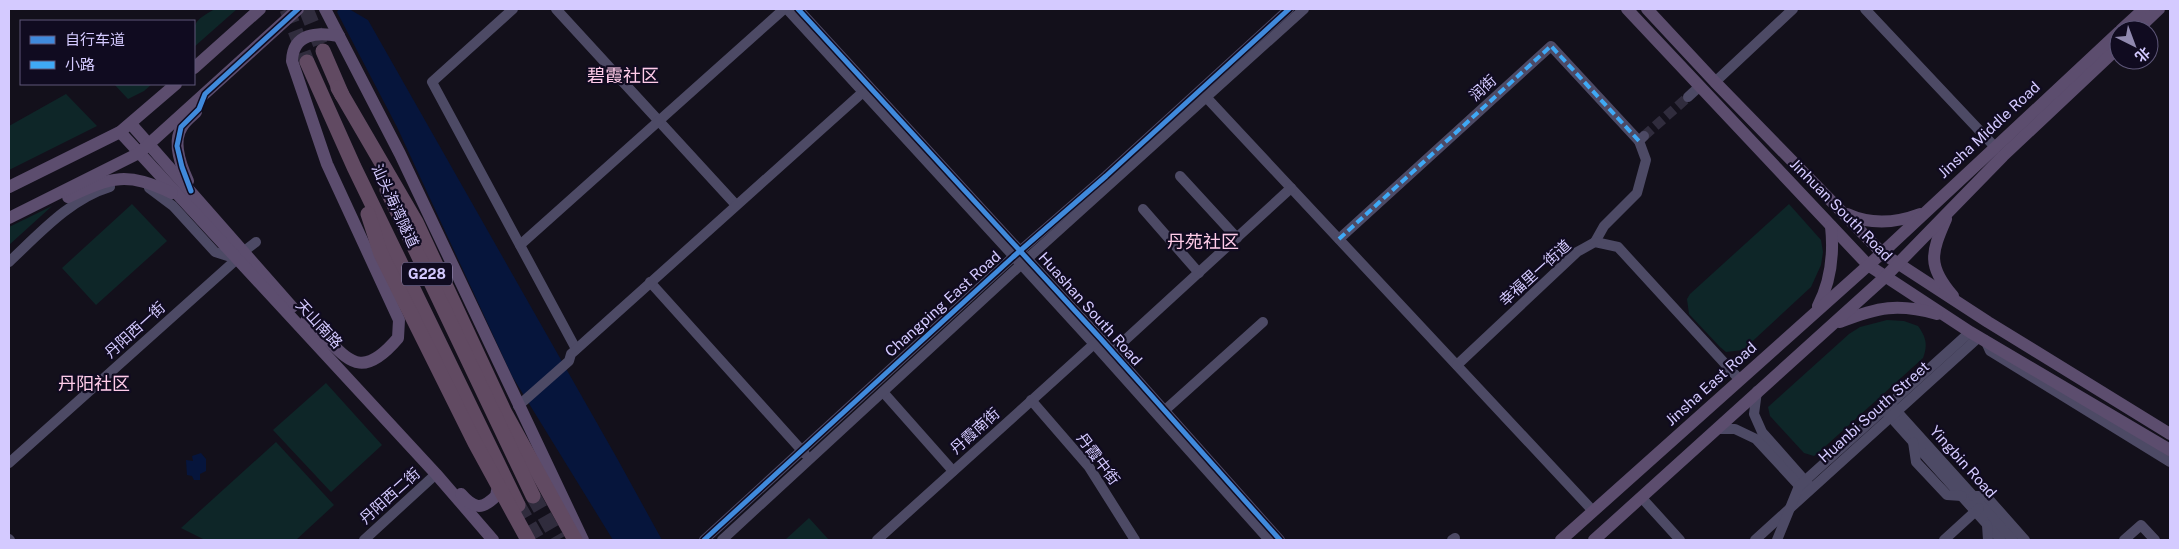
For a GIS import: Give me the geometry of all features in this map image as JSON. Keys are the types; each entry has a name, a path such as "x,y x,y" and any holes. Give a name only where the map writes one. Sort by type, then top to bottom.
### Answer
{"highway":[{"name":"汕头海湾隧道","path":"322,51 533,496"},
{"name":"汕头海湾隧道","path":"307,62 354,167 518,505"},
{"path":"338,88 416,222 504,411 575,540"},
{"path":"354,167 381,254 498,486 528,540"}],"main road":[{"path":"195,67 260,9"},
{"path":"9,218 139,153 298,9"},
{"path":"325,9 400,154 583,540"},
{"name":"Jinhuan South Road","path":"1628,9 1868,265 1978,336 2170,450"},
{"name":"Jinhuan South Road","path":"1647,9 1715,82 1882,253 1961,305 2170,434"},
{"name":"Jinsha Middle Road","path":"2132,20 2144,9"},
{"path":"2148,20 2160,9"},
{"path":"306,321 323,333 348,360 357,363 372,361 380,356 398,338 399,320 327,164 292,61 293,50 298,43 308,36 323,33 339,36"},
{"name":"Jinsha Middle Road","path":"1882,253 2109,41"},
{"name":"Jinsha Middle Road","path":"1898,264 2003,156 2109,56"},
{"path":"9,187 120,132 175,85"},
{"path":"191,191 182,167 178,146 181,127 199,109 204,94"},
{"name":"天山南路","path":"131,124 191,191 240,256 493,540"},
{"name":"天山南路","path":"120,132 182,200 306,321 467,501 476,506 483,506 496,496 498,486"},
{"path":"46,199 64,199 95,184 112,179 127,179 153,184 182,200"},
{"path":"1844,213 1856,218 1879,222 1907,218 1927,211"},
{"path":"1950,211 1936,241 1934,263 1936,273 1961,305"},
{"path":"1815,312 1824,295 1832,264 1831,226"},
{"name":"Jinsha East Road","path":"1561,540 1882,253"},
{"path":"1594,540 1898,264"},
{"path":"1833,324 1884,307 1927,312 1950,318"}],"street":[{"path":"513,9 432,82 576,349"},
{"path":"556,9 736,206"},
{"path":"520,245 785,9"},
{"name":"Huashan South Road","path":"785,9 1020,258 1112,352 1280,540"},
{"name":"Huashan South Road","path":"798,9 1269,540"},
{"name":"Changping East Road","path":"722,540 883,392 1106,176 1289,9"},
{"name":"Changping East Road","path":"704,540 802,450 1304,9"},
{"path":"1715,82 1793,9"},
{"path":"1865,9 1995,147"},
{"name":"润街","path":"1339,239 1551,46 1641,139 1646,160 1637,193 1604,226 1595,242"},
{"path":"1688,97 1700,86"},
{"path":"520,404 570,361 571,354 576,349 863,92"},
{"path":"1206,97 1593,511"},
{"path":"1180,176 1237,238"},
{"path":"9,256 57,214 100,190 118,184 136,185 151,189 173,206 215,252 240,256"},
{"path":"1112,352 1292,188"},
{"path":"9,262 71,206"},
{"path":"1143,209 1199,273"},
{"name":"丹阳西一街","path":"9,463 256,242"},
{"name":"幸福里一街道","path":"1457,365 1577,252 1595,242 1618,247 1740,380"},
{"path":"650,282 809,458"},
{"path":"1164,411 1263,322"},
{"path":"1978,336 1990,351 2170,462"},
{"name":"Huanbi South Street","path":"1755,540 1788,509 1805,487 1978,336"},
{"name":"丹霞南街","path":"876,540 1094,344"},
{"path":"1757,391 1754,414 1762,432 1805,487"},
{"path":"883,392 953,471"},
{"name":"丹霞中街","path":"1031,400 1089,467 1135,540"},
{"name":"Yingbin Road","path":"1891,411 1913,441 1962,496 2013,540"},
{"name":"Yingbin Road","path":"1891,411 1974,496 1987,525 2000,540"},
{"path":"1717,428 1735,429 1756,440 1805,487"},
{"name":"丹阳西二街","path":"364,540 436,474"},
{"path":"1974,496 1986,496 2025,540"},
{"path":"1641,497 1680,540"},
{"path":"1944,540 1978,508"},
{"path":"1777,540 1788,509"},
{"path":"1987,525 1988,540"},
{"path":"2124,540 2141,525 2155,540"}],"green space":[{"path":"215,9 237,9 195,46 195,27 198,20"},
{"path":"115,85 151,85 144,91 128,99"},
{"path":"66,94 97,126 9,170 9,126"},
{"path":"132,204 167,241 96,305 62,268"},
{"path":"1789,204 1821,240 1823,252 1821,265 1811,287 1743,350 1726,352 1689,314 1687,299 1690,294"},
{"path":"52,206 9,245 9,227"},
{"path":"1887,320 1904,321 1918,326 1925,341 1923,358 1818,453 1814,456 1804,453 1770,416 1768,407 1849,334 1860,327"},
{"path":"326,383 382,445 331,492 273,430"},
{"path":"276,442 334,505 296,540 205,540 181,528"},
{"path":"809,518 829,540 785,540"}],"water":[{"path":"339,9 349,9 368,20 662,540 613,540 512,376 397,127 337,12"},
{"path":"201,453 206,459 206,471 200,474 200,480 194,480 192,476 187,475 186,460 193,461 192,456"}],"tunnel":[{"path":"287,9 307,62"},
{"path":"306,9 323,51"},
{"path":"1644,136 1688,97"},
{"path":"533,496 558,540"},
{"path":"518,505 538,540"}],"marked path":[{"path":"1339,239 1551,46 1639,141"}],"cycle path":[{"path":"191,191 177,146 181,127 199,109 205,94 298,9"},
{"path":"798,9 1100,338 1280,540"},
{"path":"704,540 1013,257 1106,176 1289,9"}],"district":[{"name":"碧霞社区","path":"623,76"},
{"name":"丹苑社区","path":"1203,242"},
{"name":"丹阳社区","path":"94,384"}]}
